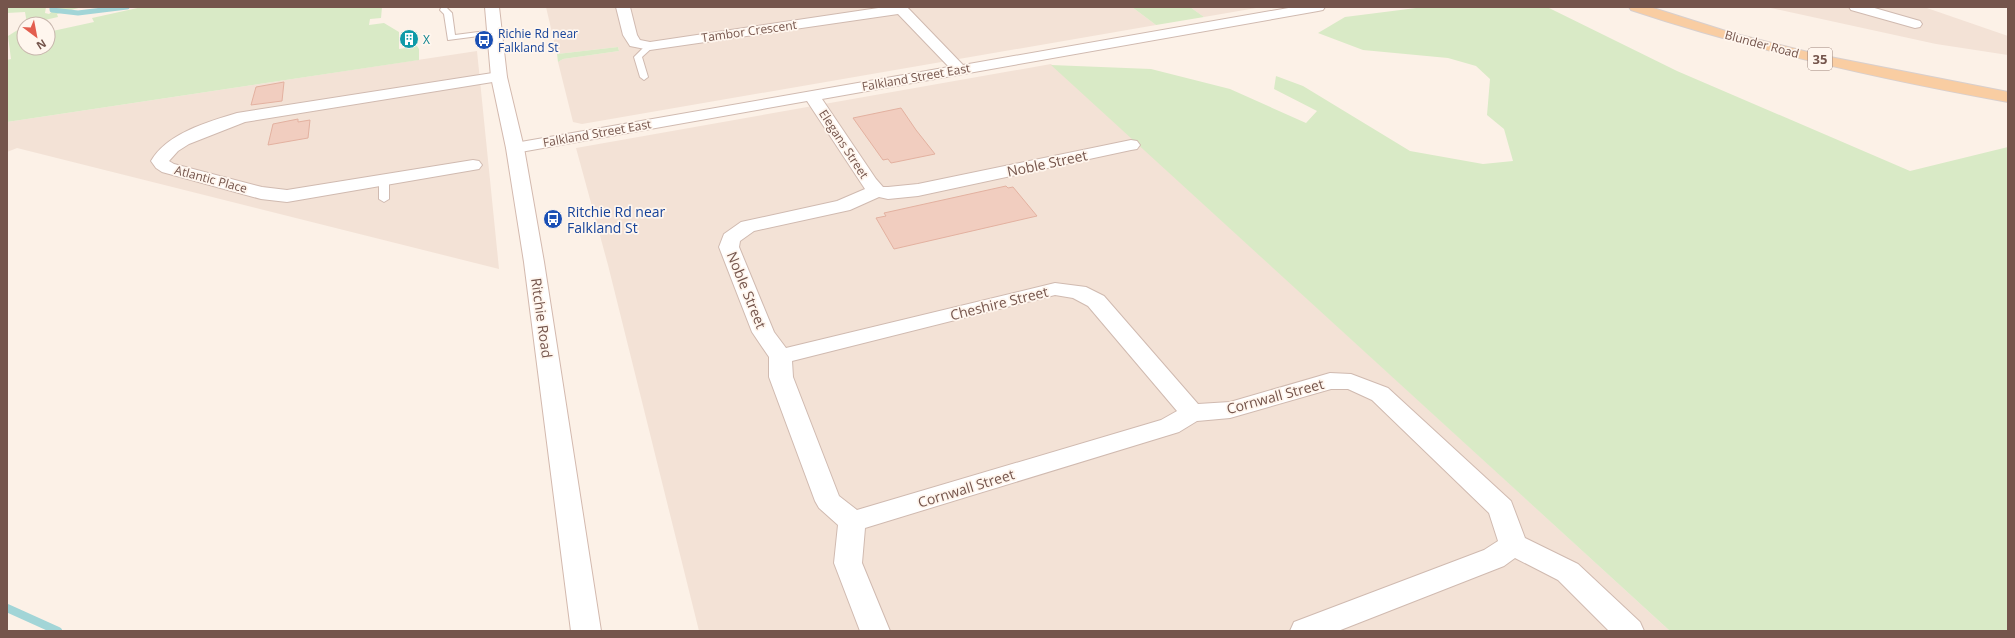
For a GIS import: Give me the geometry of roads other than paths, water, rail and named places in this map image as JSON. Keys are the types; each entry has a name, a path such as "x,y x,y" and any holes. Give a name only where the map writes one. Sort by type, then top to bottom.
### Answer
{"main road":[{"name":"Blunder Road","path":"1636,7 1746,41 1820,59 1936,84 2008,97"},
{"name":"Blunder Road","path":"1670,7 1759,33 1830,50 1901,66 2008,85"}],"street":[{"name":"Ritchie Road","path":"492,7 499,77 515,148 534,262 586,631"},
{"path":"623,7 630,35 635,43 650,46"},
{"name":"Falkland Street East","path":"515,148 812,96 1270,11 1318,7"},
{"path":"1856,7 1914,24"},
{"path":"900,8 959,69"},
{"name":"Tambor Crescent","path":"650,46 900,8"},
{"name":"Atlantic Place","path":"473,165 287,196 261,193 168,168 160,161 164,153 174,146 215,126 243,117 499,77"},
{"name":"Elegans Street","path":"812,96 869,182 877,191"},
{"name":"Noble Street","path":"780,357 762,332 729,247 731,238 748,226 843,206 877,191 888,193 918,190 1130,145"},
{"name":"Cheshire Street","path":"780,357 1055,290 1078,292 1096,301 1192,413"},
{"path":"780,357 781,377 828,501 852,522 848,562 875,631"},
{"name":"Cornwall Street","path":"852,522 1170,426 1192,413 1230,410 1330,381 1351,382 1380,394 1501,508 1513,545"},
{"path":"1305,631 1494,558 1513,545 1568,572 1628,631"}],"lane":[{"path":"444,10 448,13 451,38 494,32"},
{"path":"644,77 638,57 650,46"},
{"path":"384,181 384,199"}],"waterway":[{"path":"52,7 52,10 78,13 127,7"},
{"path":"7,608 58,631"}],"place":[{"name":"X","path":"409,39"},
{"name":"Richie Rd near Falkland St","path":"484,40"},
{"name":"Ritchie Rd near Falkland St","path":"553,219"}]}
